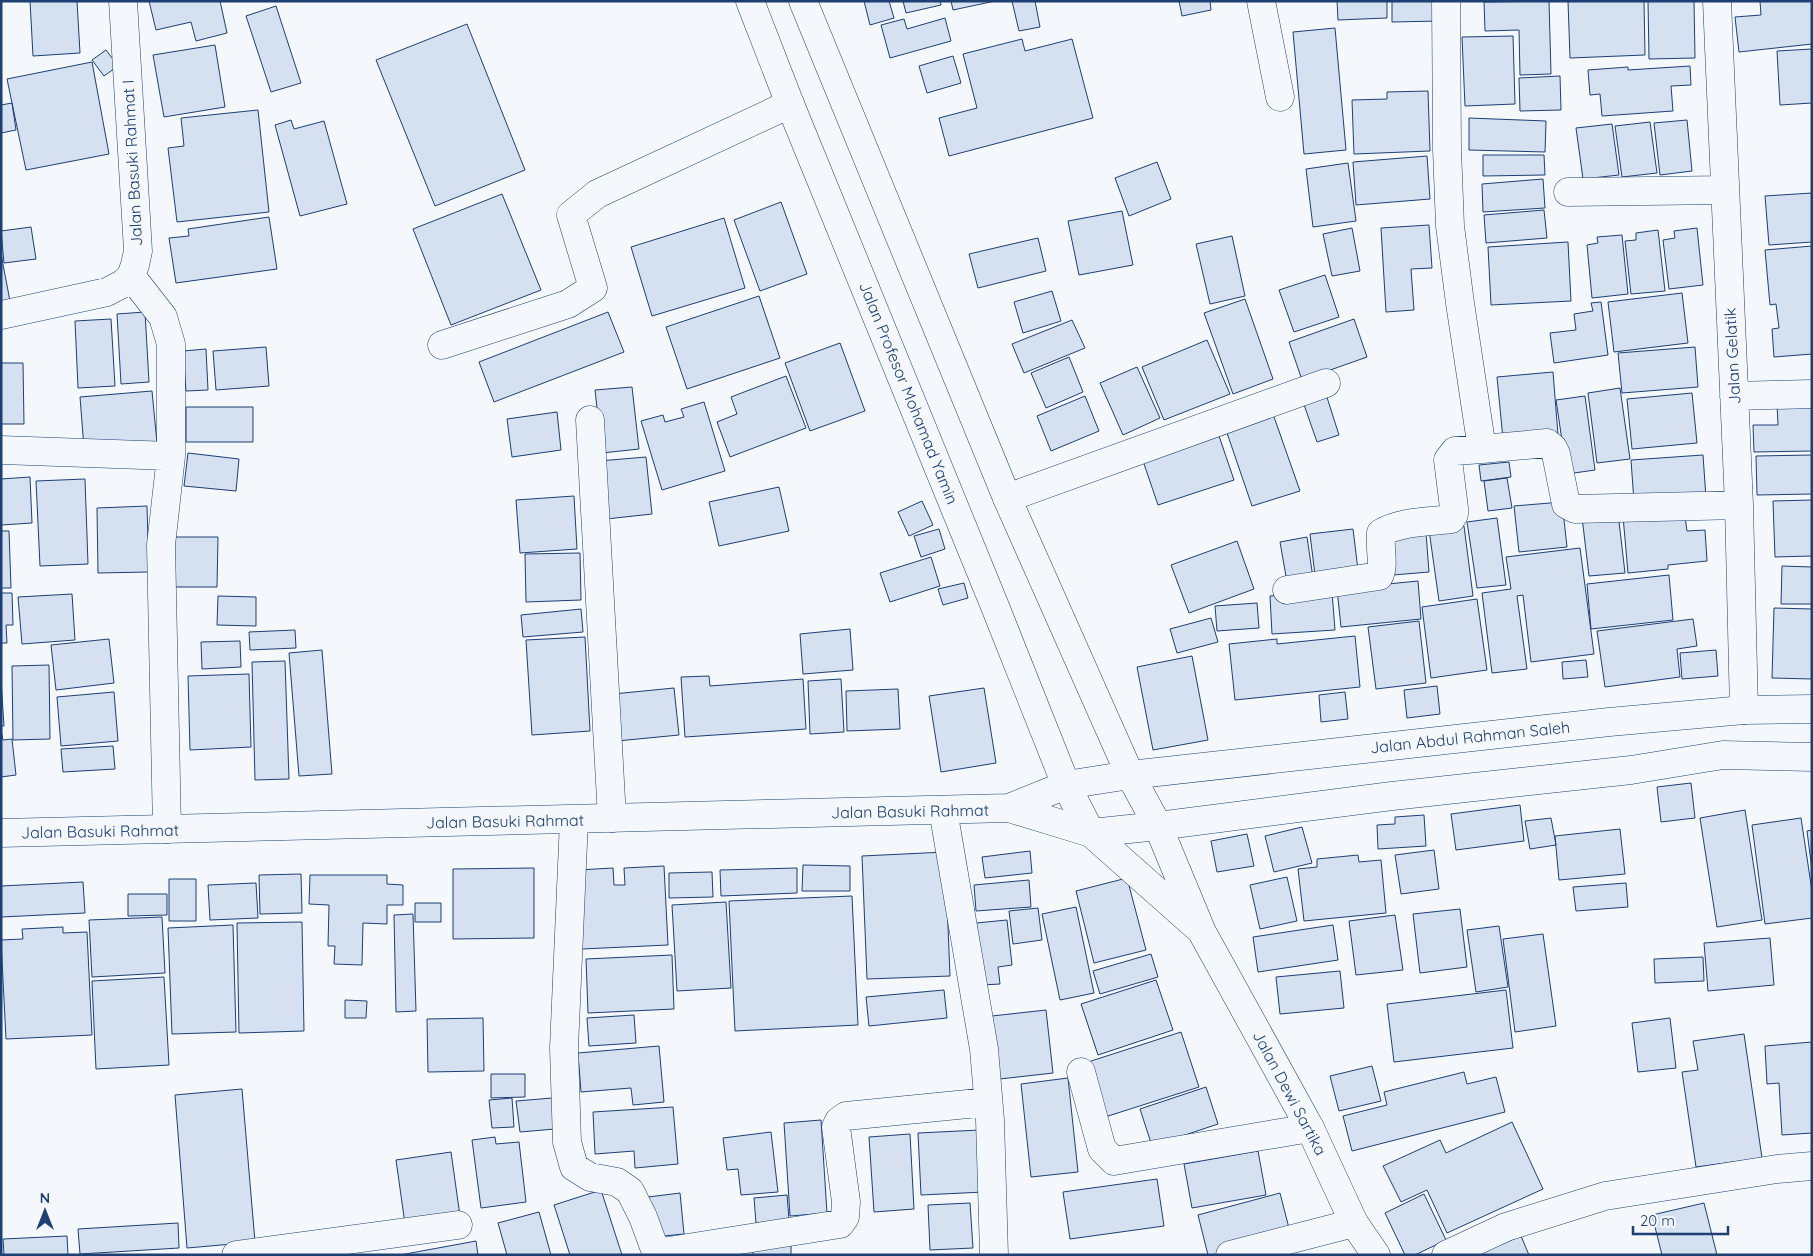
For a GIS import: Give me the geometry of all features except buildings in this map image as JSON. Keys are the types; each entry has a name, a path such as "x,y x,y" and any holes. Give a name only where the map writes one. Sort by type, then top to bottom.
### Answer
{"main road":[{"name":"Jalan Basuki Rahmat I","path":"123,1 138,251 131,276"},
{"name":"Jalan Profesor Mohamad Yamin","path":"750,1 1066,785 1092,832"},
{"path":"803,1 1008,498 1130,775 1158,826 1202,932"},
{"path":"1261,1 1280,97"},
{"path":"1446,1 1447,149 1450,226 1482,449"},
{"name":"Jalan Gelatik","path":"1717,1 1740,505 1744,710"},
{"path":"442,345 568,304 592,288 571,215 597,194 790,104"},
{"path":"1568,192 1725,190"},
{"path":"1,315 107,292 124,283 131,276 163,318 169,336 171,344 171,456 161,545 167,829"},
{"path":"1008,498 1326,382"},
{"path":"1734,396 1812,394"},
{"path":"590,420 612,818"},
{"path":"1286,590 1379,576 1382,567 1381,533 1390,528 1451,518 1454,514 1454,508 1448,460 1455,451 1547,443 1556,454 1566,504 1575,509 1740,505"},
{"path":"1,450 171,456"},
{"name":"Jalan Abdul Rahman Saleh","path":"1009,808 1066,785 1130,775 1609,722 1744,710 1812,710"},
{"path":"1009,808 1092,832 1158,826 1392,796 1631,770 1723,755 1812,757"},
{"name":"Jalan Basuki Rahmat","path":"1,833 1009,808"},
{"path":"943,810 984,1049 994,1255"},
{"path":"574,820 564,1048 567,1142 574,1167 590,1178 617,1182 630,1191 643,1217 656,1254 840,1224 845,1217 846,1202 836,1126 842,1118 846,1116 988,1102"},
{"path":"1092,832 1202,932"},
{"name":"Jalan Dewi Sartika","path":"1202,932 1310,1128 1354,1223 1376,1255"},
{"path":"1081,1072 1102,1149 1114,1161 1310,1128"},
{"path":"1446,1255 1506,1227 1605,1196 1777,1169 1812,1166"},
{"path":"1230,1255 1354,1223"},
{"path":"236,1255 458,1225"}]}
